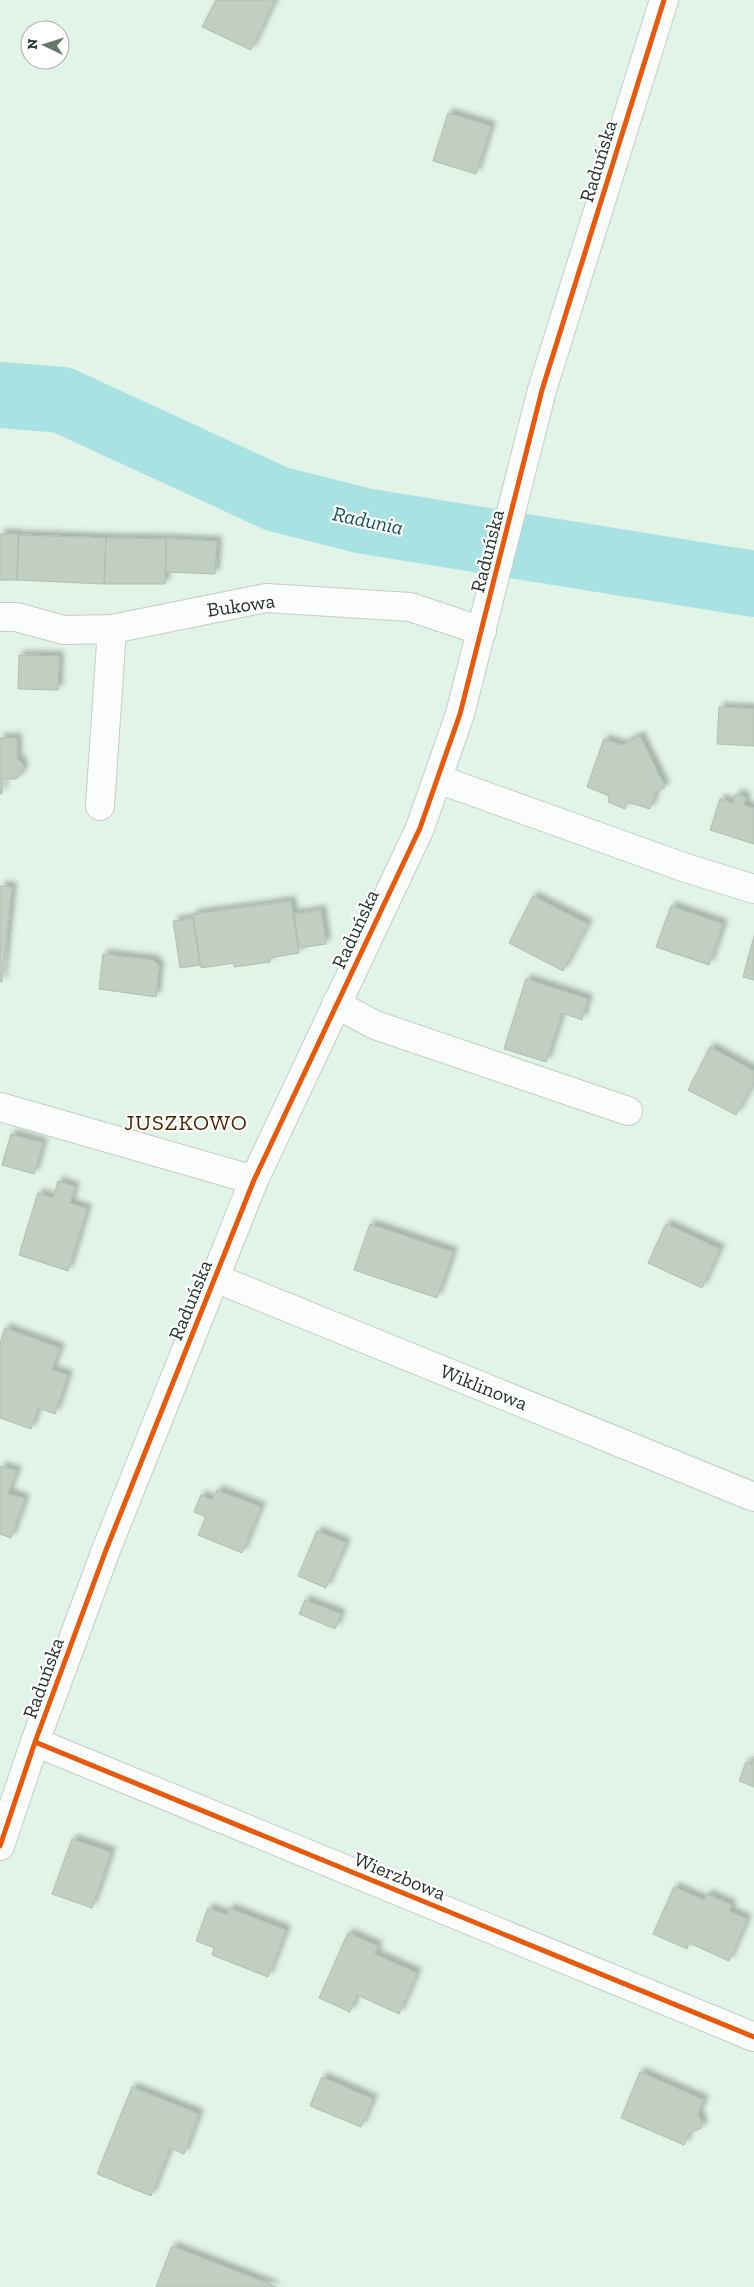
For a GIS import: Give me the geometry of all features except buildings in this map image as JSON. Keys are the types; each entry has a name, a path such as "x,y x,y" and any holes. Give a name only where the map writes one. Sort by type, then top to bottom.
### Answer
{"street":[{"name":"Raduńska","path":"0,1846 35,1742 106,1550 254,1180 420,828 438,780 460,714 542,390 664,0"},
{"name":"Bukowa","path":"0,617 16,617 64,630 112,629 266,598 410,607 482,631"},
{"path":"100,806 112,629"},
{"path":"438,780 686,868 754,889"},
{"path":"336,1004 375,1026 628,1111"},
{"path":"0,1107 254,1180"},
{"name":"Wiklinowa","path":"214,1278 754,1497"},
{"name":"Wierzbowa","path":"35,1742 754,2037"}],"waterway":[{"name":"Radunia","path":"0,395 62,400 277,499 364,521 754,584"}],"cycle path":[{"path":"0,1846 35,1742 106,1550 254,1180 420,828 460,714 542,390 664,0"},
{"path":"35,1742 754,2037"}],"district":[{"name":"JUSZKOWO","path":"186,1122"}]}
